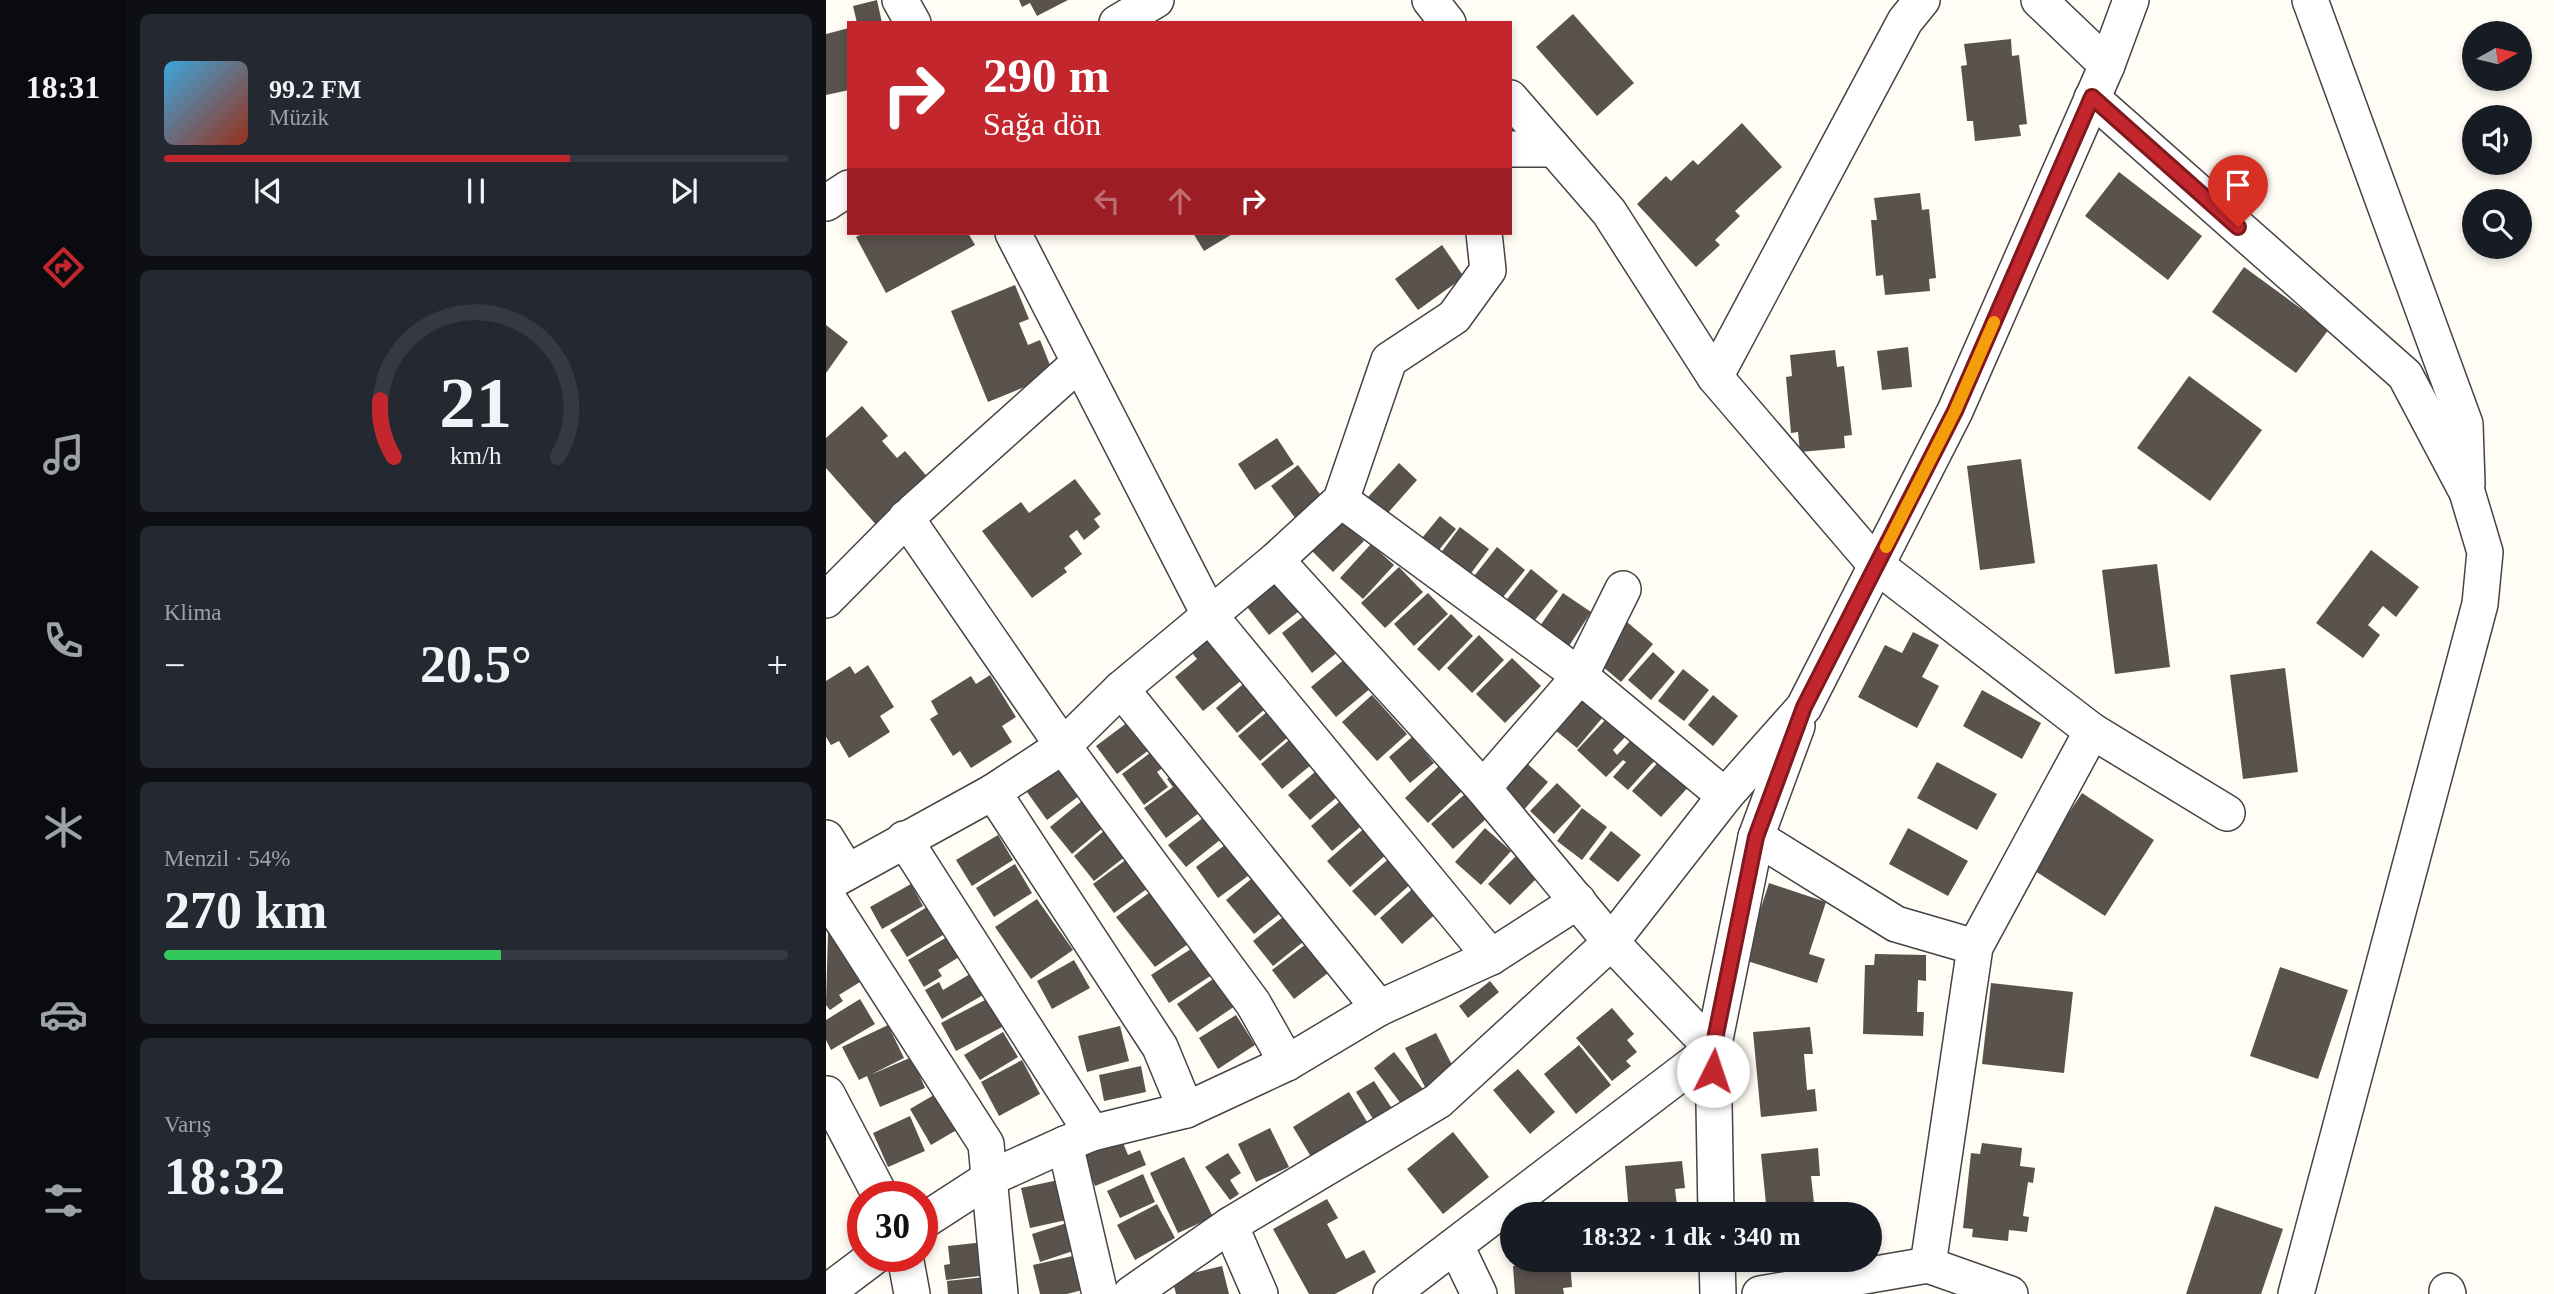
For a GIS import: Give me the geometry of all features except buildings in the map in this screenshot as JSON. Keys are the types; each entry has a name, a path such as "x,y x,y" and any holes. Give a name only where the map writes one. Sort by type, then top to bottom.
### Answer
{"street":[{"path":"900,0 912,21"},
{"path":"1120,21 1156,0"},
{"path":"1430,0 1446,21"},
{"path":"1715,377 1905,21 1922,0"},
{"path":"2039,0 2107,65"},
{"path":"1716,1202 1713,1049 1756,837 1804,707 1955,411 2107,65 2131,0"},
{"path":"2310,0 2465,424 2467,492"},
{"path":"2092,97 2405,375 2467,492 2484,552 2480,604 2295,1294"},
{"path":"1512,100 1609,212 1715,377 1876,565 2092,731 2227,813"},
{"path":"1512,149 1554,149"},
{"path":"826,203 847,189"},
{"path":"1014,235 1210,617 1491,957"},
{"path":"833,884 904,839 992,792 1063,746 1121,689 1210,617 1342,500 1389,360 1454,317 1488,270 1484,235"},
{"path":"826,600 906,518 1079,363"},
{"path":"1342,500 1580,676 1725,796"},
{"path":"906,518 1063,746 1253,1003 1287,1063"},
{"path":"1276,560 1483,788 1611,942 1713,1049"},
{"path":"1483,788 1580,676 1623,589"},
{"path":"1121,689 1379,1008"},
{"path":"1131,1294 1230,1225 1437,1101 1611,942 1725,796 1804,707"},
{"path":"1928,1265 1975,947 2092,731"},
{"path":"992,792 1160,1047 1186,1110"},
{"path":"1756,837 1896,924 1975,947"},
{"path":"826,838 833,884 986,1144 1000,1294"},
{"path":"904,839 1078,1138 1100,1294"},
{"path":"938,1212 990,1178 1078,1138 1186,1110 1287,1063 1379,1008 1491,957 1578,901"},
{"path":"1391,1294 1713,1049"},
{"path":"827,1094 873,1181"},
{"path":"1230,1225 1260,1294"},
{"path":"1456,1246 1479,1294"},
{"path":"1760,1294 1928,1265 2010,1294"},
{"path":"826,1293 854,1272"},
{"path":"908,1272 912,1294"},
{"path":"1717,1272 1718,1294"}],"slow traffic":[{"path":"1886,547 1955,411 1994,322"}],"route":[{"path":"1713,1071 1713,1049 1756,837 1804,707 1955,411 2092,97 2238,227"}]}
